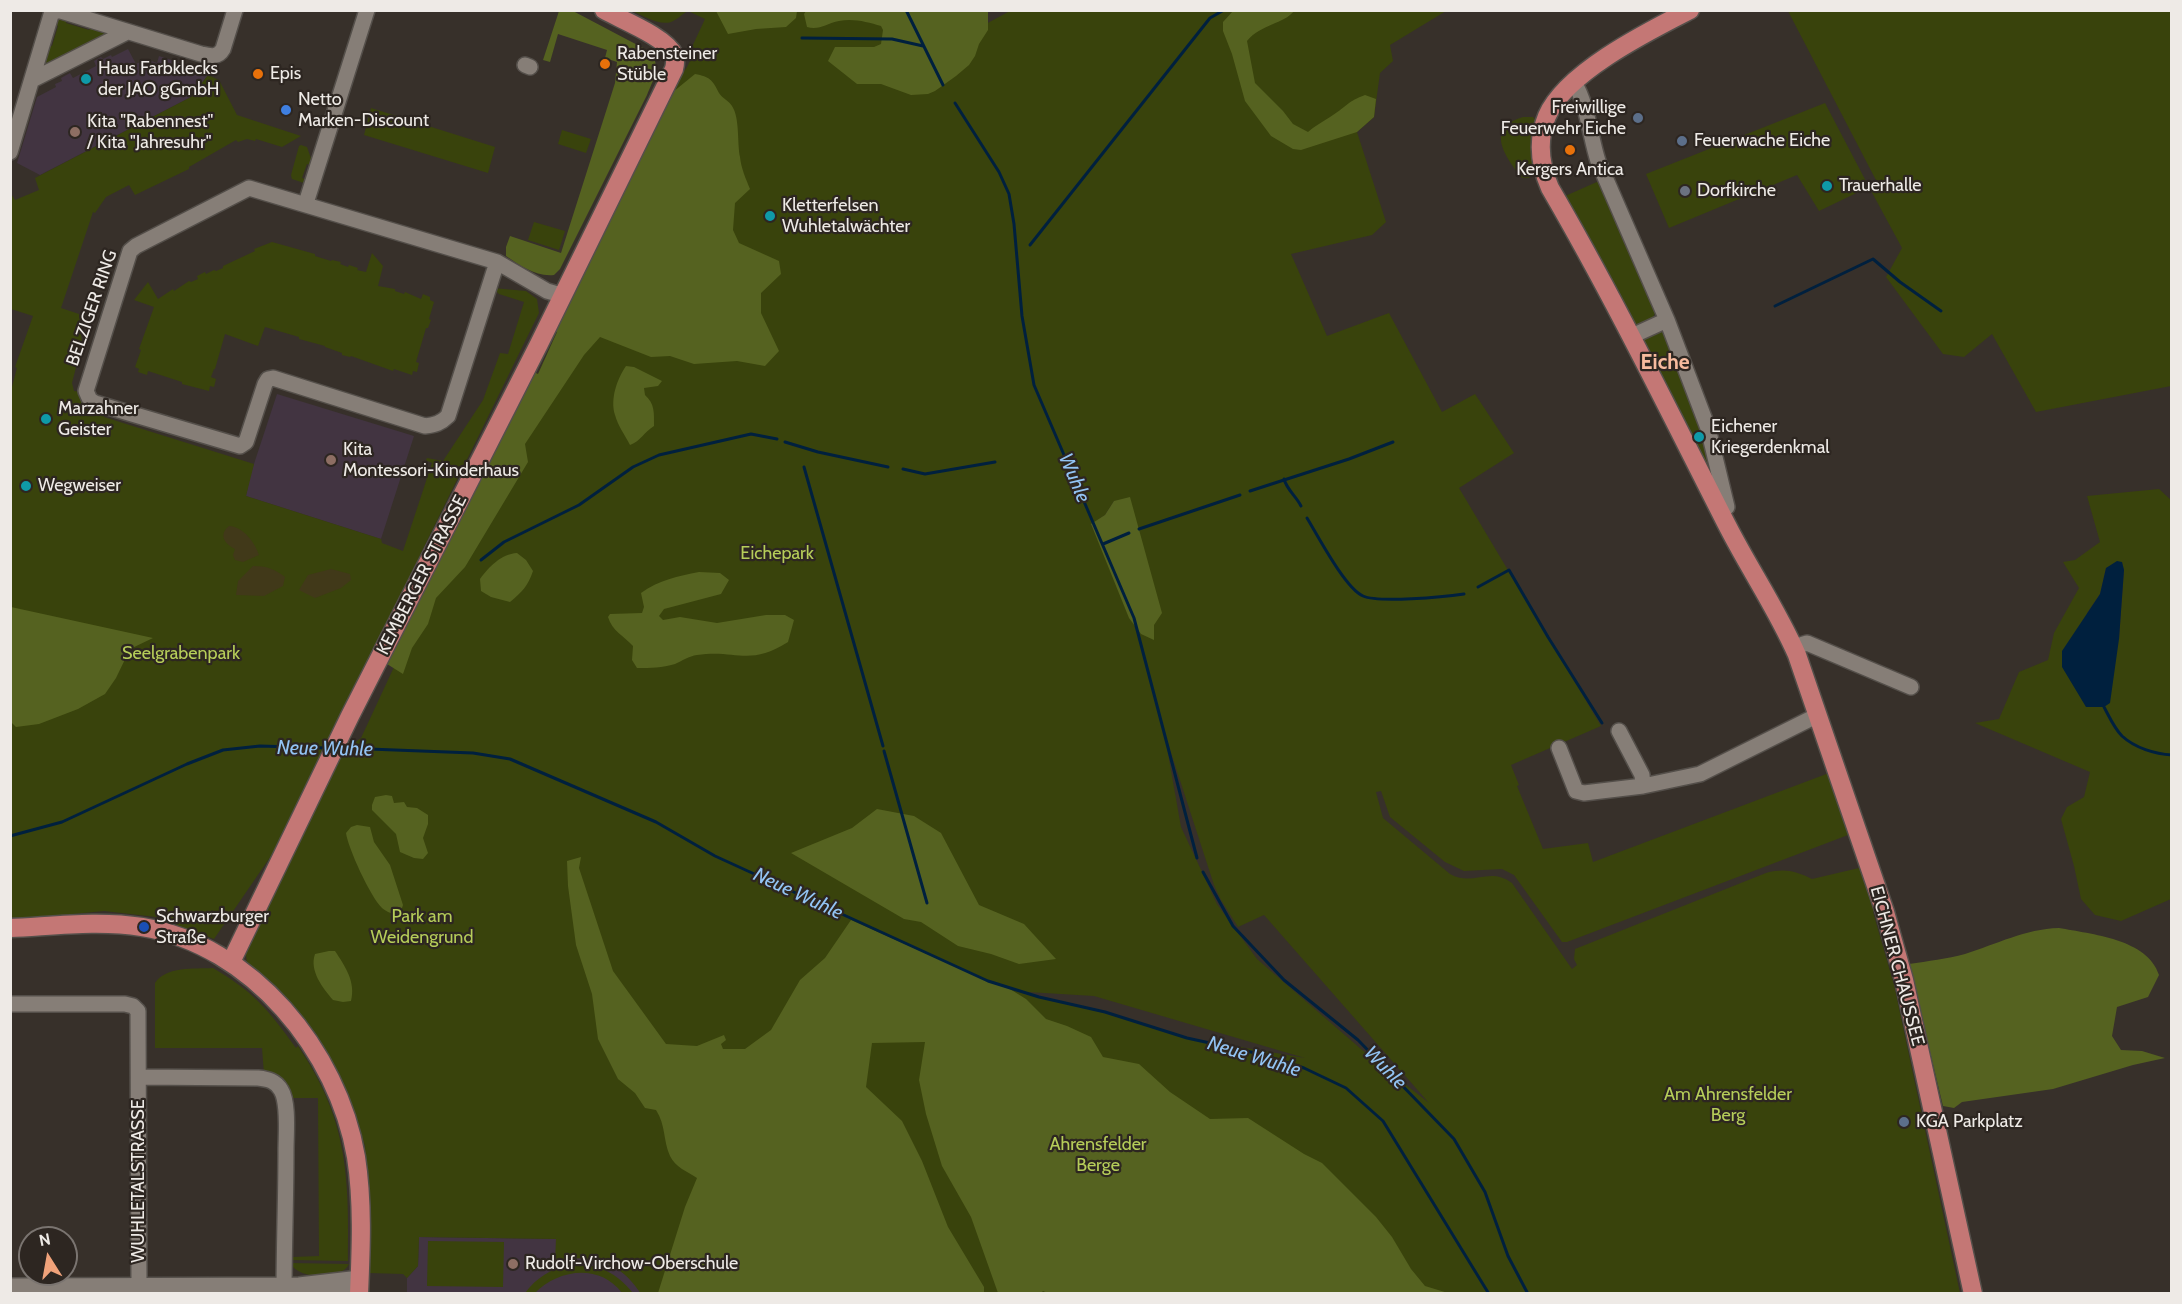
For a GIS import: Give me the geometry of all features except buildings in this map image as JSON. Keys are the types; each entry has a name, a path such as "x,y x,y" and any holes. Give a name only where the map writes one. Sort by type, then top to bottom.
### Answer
{"main road":[{"name":"KEMBERGER STRASSE","path":"231,962 347,723 539,344 561,295 674,69 675,60 669,47 604,10"},
{"name":"EICHNER CHAUSSEE","path":"1690,10 1622,47 1574,82 1553,104 1546,116 1541,137 1542,167 1550,188 1632,336 1746,562 1794,647 1885,912 1904,980 1973,1293"},
{"path":"10,928 85,923 144,927 192,942 231,962 273,999 303,1035 331,1079 346,1116 359,1183 357,1288"}],"street":[{"path":"10,152 51,15 55,11 61,10 127,32 214,56 223,49 235,10"},
{"path":"306,203 362,12"},
{"path":"32,80 127,32"},
{"path":"1574,82 1584,103 1598,161 1667,320 1708,428 1727,507"},
{"name":"BELZIGER RING","path":"497,262 448,416 443,422 437,424 425,426 273,378 268,379 264,384 246,442 240,447 90,400 86,391 130,251 249,188 306,203 497,262 547,291 561,295"},
{"path":"1632,336 1667,320"},
{"path":"1794,647 1807,643 1911,687"},
{"path":"1559,748 1576,791 1584,793 1643,786 1700,774 1818,715"},
{"path":"1619,731 1642,776 1643,786"},
{"name":"WUHLETALSTRASSE","path":"10,1004 124,1004 133,1006 138,1011 139,1285"},
{"name":"WUHLETALSTRASSE","path":"139,1077 268,1079 277,1084 285,1099 286,1252 289,1288"},
{"path":"10,1286 139,1285 289,1288 335,1286 357,1288"}],"shaded area":[{"name":"Kita \"Rabennest\" / Kita \"Jahresuhr\"","path":"128,49 136,64 146,59 157,63 159,56 190,66 189,69 208,75 191,97 40,175 17,163 37,97 56,87 55,84 62,81 61,78 70,73 73,78 96,66 94,61 101,57 103,59 111,55 112,57"},
{"name":"Kita Montessori-Kinderhaus","path":"277,394 414,436 381,539 246,496 250,476"},
{"name":"Rudolf-Virchow-Oberschule","path":"419,1237 556,1239 556,1261 573,1257 595,1259 616,1267 633,1281 641,1293 407,1294 407,1278 418,1266"}],"green space":[{"path":"559,11 573,11 645,49 654,59 656,70 647,95 560,269 554,275 547,275 529,270 506,256 506,247 510,236 561,253 615,83 617,62 605,58 607,50 558,34 550,62 543,60"},
{"path":"632,11 688,11 666,23"},
{"path":"688,11 942,11 958,39 1010,11 1446,11 1390,45 1393,61 1380,73 1374,117 1357,132 1386,222 1372,235 1291,254 1327,336 1389,313 1442,412 1475,394 1514,453 1459,488 1601,726 1511,765 1519,785 1517,786 1543,849 1588,843 1593,862 1829,773 1848,835 1562,942 1514,875 1502,869 1464,871 1445,862 1390,817 1381,791 1376,792 1383,818 1450,874 1466,878 1496,876 1512,883 1572,969 1577,965 1574,959 1575,949 1766,873 1790,871 1812,879 1859,868 1874,911 1894,985 1960,1293 641,1294 624,1274 604,1262 581,1258 555,1261 556,1239 419,1237 418,1266 407,1278 403,1274 369,1273 365,1146 348,1094 315,1032 247,963 245,947 344,750 361,738 526,383 532,371 538,374 557,332 553,331 668,96 691,59 691,49 705,19","holes":["1114,501 1110,566 1091,525 1105,515","1164,731 1214,885 1238,927 1264,915 1429,1103 1361,1049 1257,959 1217,904 1181,827","1028,992 1094,996 1305,1058 1188,1038 1105,1012 1039,997"]},
{"path":"716,11 797,11 796,18 786,27 728,34"},
{"path":"806,11 988,11 988,30 969,65 956,76 928,94 911,95 881,84 857,84 828,61 835,47 874,47 881,44 883,30 881,26 850,20 811,28 807,27 804,14"},
{"path":"1233,11 1294,11 1284,19 1259,31 1247,41 1255,83 1293,124 1308,132 1365,95 1376,99 1374,117 1357,132 1301,150 1293,149 1271,136 1245,101 1223,31 1223,22"},
{"path":"1788,11 2171,11 2171,386 2036,412 1992,334 1964,357 1943,354 1886,277 1902,248 1869,187 1878,184"},
{"path":"60,18 67,18 66,23 89,30 91,25 110,30 110,36 39,70 46,45 52,46 58,26 52,24"},
{"path":"695,74 710,79 720,95 731,104 735,111 739,151 750,189 735,203 733,230 739,243 779,261 781,274 761,293 761,313 779,351 765,366 737,361 694,364 670,356 651,357 600,337 584,355 525,444 528,462 465,567 436,598 428,624 412,648 403,674 387,664 532,371 538,374 557,332 553,331 668,96"},
{"name":"Seelgrabenpark","path":"208,75 219,80 237,115 301,136 282,147 256,139 255,141 247,139 238,142 236,140 189,169 135,195 129,185 106,197 95,213 93,212 61,308 79,314 82,344 72,383 74,391 81,392 105,411 104,417 254,464 246,496 381,539 382,543 403,551 432,463 426,460 427,458 443,461 483,400 500,353 508,354 524,302 499,294 493,288 526,291 537,299 539,313 275,850 214,939 156,917 104,911 11,920 10,394 17,368 15,367 33,316 11,309 10,192 15,200 39,190 35,178 191,97"},
{"path":"1825,103 1869,187 1819,211 1797,175 1669,228 1646,174"},
{"path":"371,108 495,147 488,173 364,135"},
{"path":"1523,117 1533,117 1537,122 1535,172 1531,177 1526,178 1519,175 1501,143 1501,136 1507,125"},
{"path":"562,130 591,139 586,153 558,144"},
{"path":"301,145 307,147 313,164 313,166 307,164 302,178 308,180 307,184 292,179 291,175"},
{"path":"1599,181 1635,267 1656,309 1649,321 1636,326 1632,324 1563,197"},
{"path":"534,222 565,231 559,250 528,240"},
{"path":"272,242 331,261 341,262 340,264 366,272 372,253 383,266 378,286 395,289 404,294 405,292 421,299 423,294 430,297 430,300 434,302 429,319 431,320 426,328 416,362 419,363 417,372 413,371 412,375 394,369 393,371 265,327 258,346 225,334 211,377 216,379 214,387 210,386 209,391 148,371 147,375 138,372 139,369 135,367 141,350 139,349 154,307 134,300 148,282 158,299 189,281 198,279 197,276 205,272 206,274 223,268 255,251 254,249"},
{"path":"1665,327 1698,411 1719,494 1643,344 1645,337"},
{"path":"626,366 634,367 662,381 658,386 644,388 645,395 653,409 654,426 630,445 618,423 613,402 615,389"},
{"path":"2159,489 2172,501 2171,899 2121,921 2095,915 2081,899 2061,819 2067,807 2084,797 2090,772 1975,723 1999,719 2019,672 2048,660 2054,633 2079,588 2063,562 2075,560 2100,542 2087,496","holes":["2122,562 2124,570 2119,639 2087,613 2100,594 2106,568"]},
{"path":"1130,497 1162,613 1154,625 1154,640 1141,634 1129,618 1091,524 1105,515 1114,501"},
{"path":"517,553 526,560 533,571 521,592 510,602 491,597 481,591 480,579 487,570 501,559"},
{"path":"699,572 720,573 729,580 721,594 664,609 659,616 663,620 680,617 717,623 766,615 785,615 794,620 788,642 763,654 752,656 697,655 675,664 656,668 637,668 632,660 633,646 615,630 608,617 610,614 642,613 644,607 641,593 662,582"},
{"path":"11,607 153,638 130,649 116,678 105,694 78,709 39,724 16,727 10,721"},
{"path":"392,796 394,803 404,802 407,807 417,808 428,815 428,824 423,838 428,853 423,859 400,852 396,834 372,810 375,797"},
{"path":"877,809 914,816 941,833 979,905 1024,924 1056,959 1019,964 958,946 921,922 904,919 791,853 852,828"},
{"path":"357,825 370,827 374,842 390,865 403,905 401,911 395,915 383,909 377,902 355,860 346,833 351,827"},
{"name":"Ahrensfelder Berge","path":"581,857 579,868 613,971 666,1044 697,1046 724,1035 726,1040 721,1044 723,1049 745,1049 771,1030 800,980 825,958 851,920 988,981 1005,986 1026,999 1046,1019 1091,1037 1103,1057 1139,1064 1170,1092 1210,1119 1248,1118 1322,1163 1376,1217 1425,1286 1448,1293 1050,1294 1043,1291 1041,1293 998,1293 971,1217 942,1166 926,1114 919,1080 925,1042 872,1043 866,1087 902,1121 922,1161 948,1227 984,1287 984,1293 658,1293 685,1207 697,1178 672,1160 656,1110 645,1108 635,1093 618,1079 598,1039 592,994 576,945 568,886 567,861"},
{"path":"2059,928 2117,940 2143,953 2153,963 2159,975 2148,997 2117,1007 2112,1036 2121,1050 2142,1051 2165,1058 2053,1089 1962,1102 1954,1108 1943,1106 1909,964 1958,956 2023,934"},
{"path":"335,951 349,974 352,987 351,1001 333,1000 315,973 315,954"},
{"path":"213,968 259,1002 296,1048 298,1046 315,1073 327,1099 336,1124 346,1175 348,1261 290,1260 293,1257 319,1256 318,1098 289,1098 264,1074 262,1048 155,1048 155,983 173,971"},
{"path":"428,1241 504,1242 503,1287 427,1286"},
{"path":"290,1263 349,1264 345,1270 338,1273 320,1276 302,1273"},
{"path":"570,1264 589,1265 605,1270 620,1279 633,1293 622,1293 613,1283 602,1277 591,1273 579,1273 555,1279 535,1293 525,1293 544,1275"}],"sand":[{"path":"229,526 239,529 248,536 259,555 243,562 235,560 233,555 235,549 228,545 223,536"},
{"path":"253,566 270,568 281,574 285,577 283,586 264,596 236,595 238,581"},
{"path":"331,569 350,574 351,580 341,588 315,598 299,590 308,575"}],"water":[{"path":"2117,561 2122,562 2124,570 2119,639 2110,703 2104,707 2086,707 2062,667 2062,651 2100,594 2106,568"}],"waterway":[{"name":"Wuhle","path":"906,10 943,85"},
{"path":"1030,245 1210,18 1224,10"},
{"path":"802,38 892,39 923,46"},
{"name":"Wuhle","path":"955,103 999,172 1009,194 1022,316 1034,385 1134,618 1197,858"},
{"path":"1775,306 1873,259 1900,282 1941,311"},
{"path":"481,560 504,542 579,505 633,467 659,455 751,434 777,439"},
{"path":"785,442 818,452 888,467"},
{"path":"1250,491 1349,459 1393,442"},
{"path":"903,469 925,474 995,462"},
{"path":"804,467 883,746"},
{"path":"1284,479 1301,506"},
{"path":"1139,529 1240,495"},
{"path":"1307,518 1340,573 1363,596 1396,599 1464,594"},
{"path":"1103,544 1129,533"},
{"path":"1478,587 1509,570 1602,723"},
{"path":"2104,707 2117,729 2127,740 2146,750 2172,755"},
{"name":"Neue Wuhle","path":"10,836 62,822 187,764 223,750 260,746 327,748"},
{"name":"Neue Wuhle","path":"343,748 473,753 510,759 656,822 715,856 988,981 1039,997 1105,1012 1187,1038 1260,1054 1304,1068 1346,1088 1383,1121 1489,1294"},
{"path":"884,751 927,903"},
{"name":"Wuhle","path":"1203,872 1233,926 1284,980 1358,1040 1454,1139 1485,1192 1508,1256 1528,1294"}],"place":[{"name":"Rabensteiner Stüble","path":"605,64"},
{"name":"Epis","path":"258,74"},
{"name":"Haus Farbklecks der JAO gGmbH","path":"86,79"},
{"name":"Netto Marken-Discount","path":"286,110"},
{"name":"Freiwillige Feuerwehr Eiche","path":"1638,118"},
{"name":"Kita \"Rabennest\" / Kita \"Jahresuhr\"","path":"75,132"},
{"name":"Feuerwache Eiche","path":"1682,141"},
{"name":"Kergers Antica","path":"1570,150"},
{"name":"Trauerhalle","path":"1827,186"},
{"name":"Dorfkirche","path":"1685,191"},
{"name":"Kletterfelsen Wuhletalwächter","path":"770,216"},
{"name":"Marzahner Geister","path":"46,419"},
{"name":"Eichener Kriegerdenkmal","path":"1699,437"},
{"name":"Kita Montessori-Kinderhaus","path":"331,460"},
{"name":"Wegweiser","path":"26,486"},
{"name":"Schwarzburger Straße","path":"144,927"},
{"name":"KGA Parkplatz","path":"1904,1122"},
{"name":"Rudolf-Virchow-Oberschule","path":"513,1264"}],"district":[{"name":"Eiche","path":"1665,363"}],"park label":[{"name":"Eichepark","path":"777,554"},
{"name":"Park am Weidengrund","path":"422,927"},
{"name":"Am Ahrensfelder Berg","path":"1728,1105"}]}
